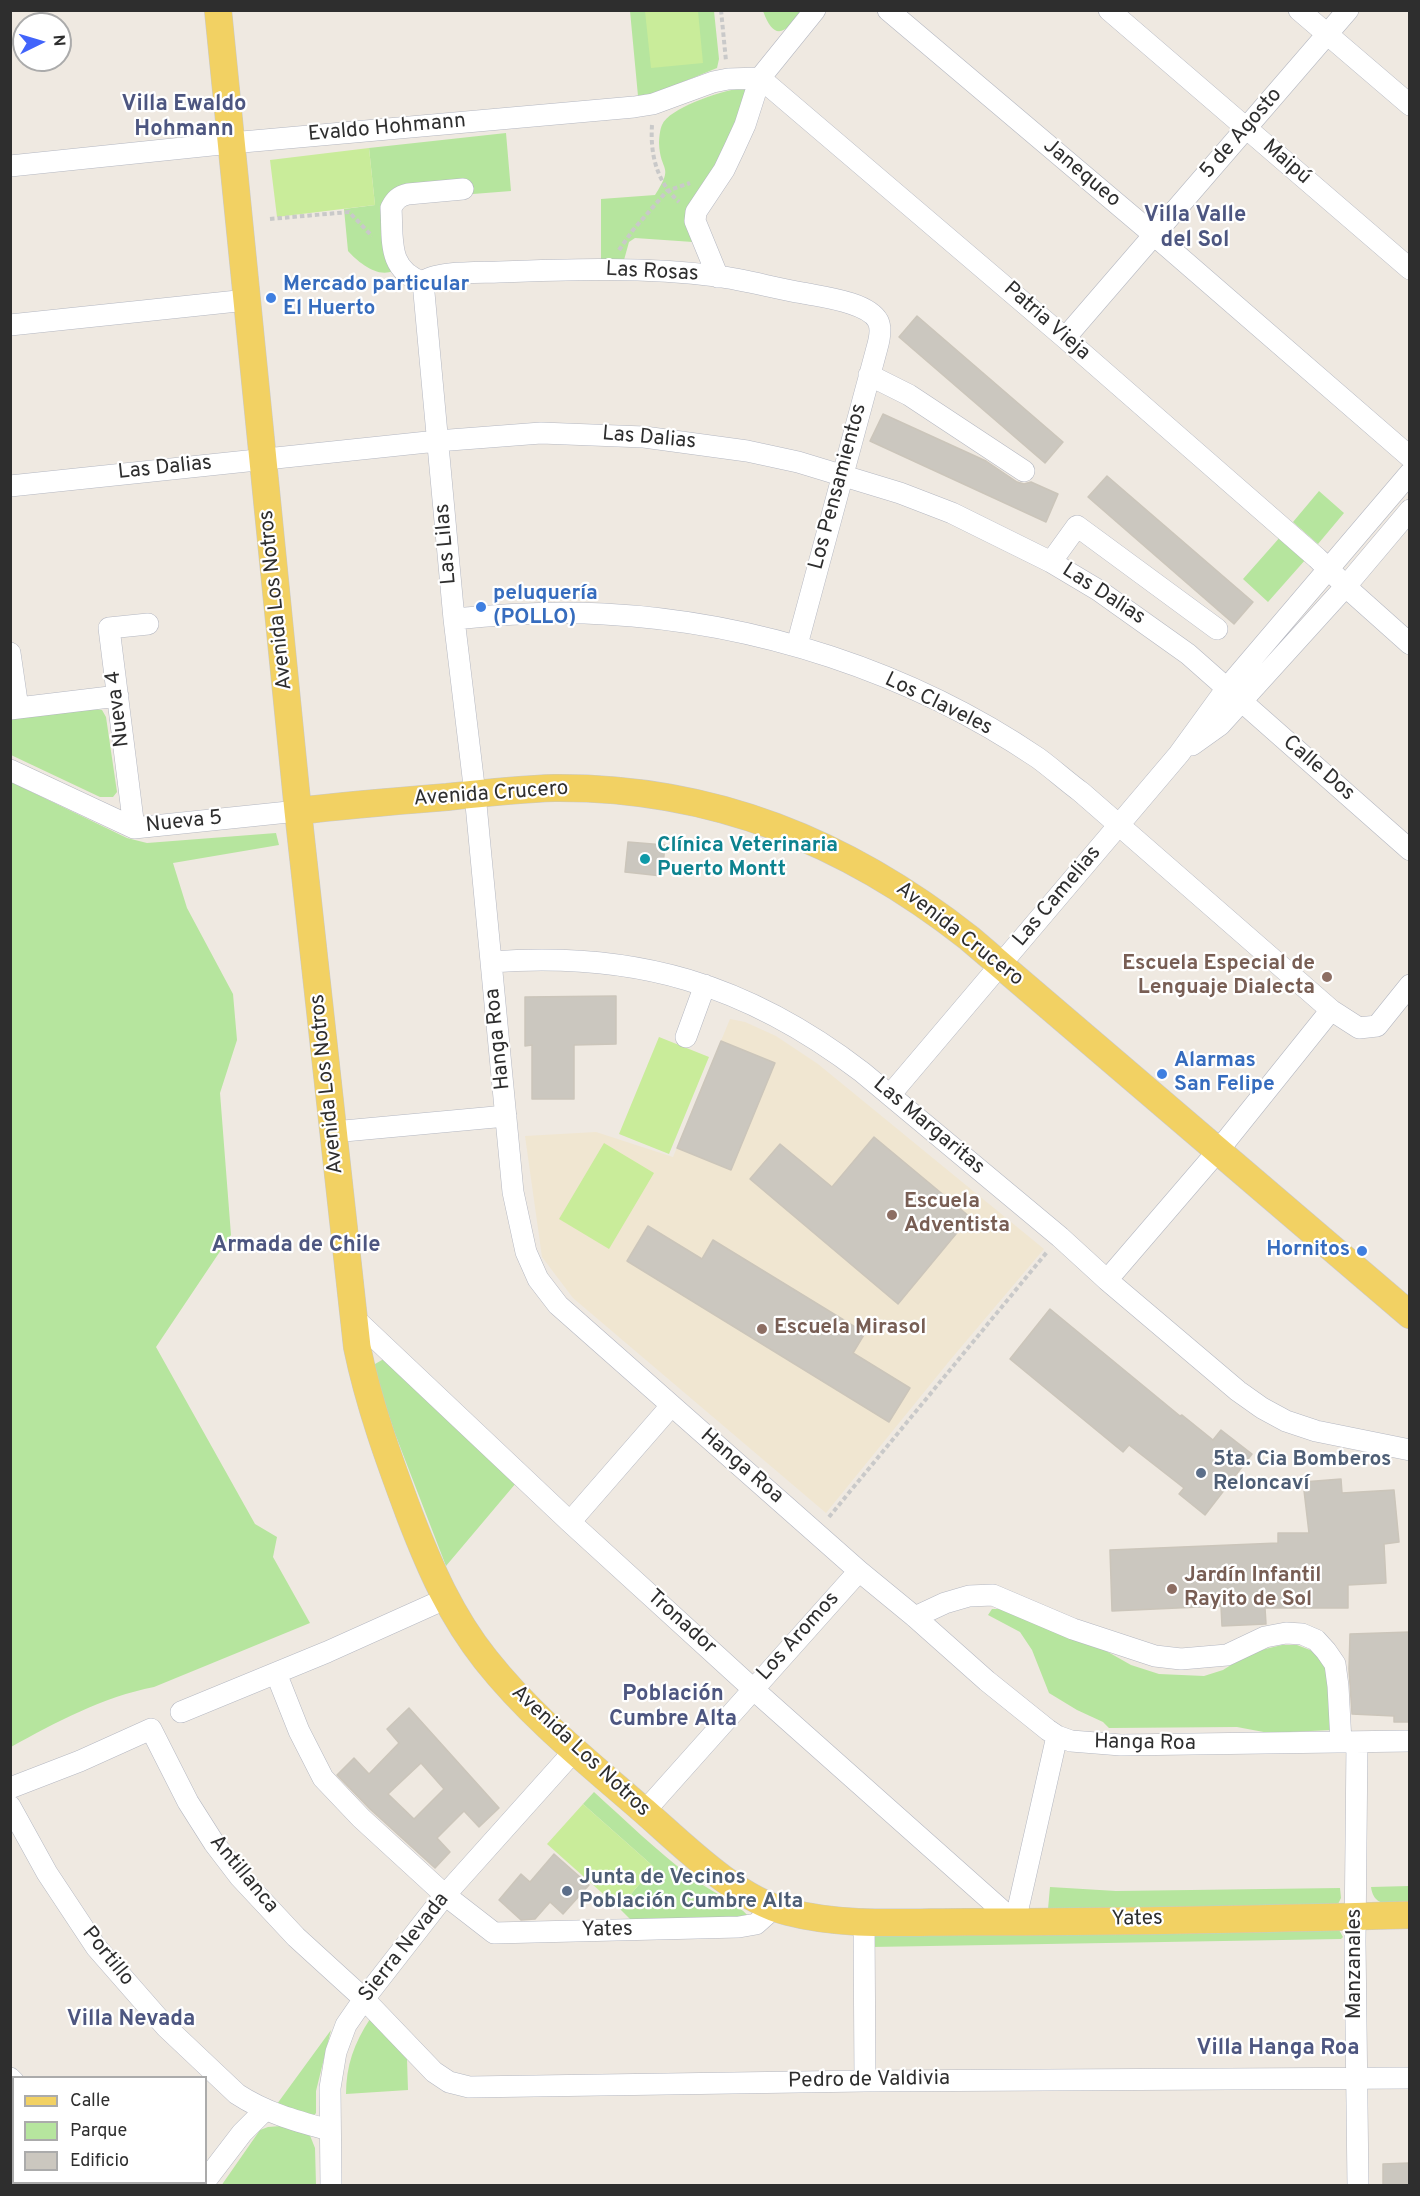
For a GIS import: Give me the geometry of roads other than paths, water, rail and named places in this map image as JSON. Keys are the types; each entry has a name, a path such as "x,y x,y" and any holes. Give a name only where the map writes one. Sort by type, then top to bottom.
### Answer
{"main road":[{"name":"Avenida Los Notros","path":"218,10 298,811 353,1317 362,1375 381,1438 445,1599 486,1660 528,1708 698,1859 746,1892 784,1911 810,1917 864,1921"},
{"name":"Avenida Crucero","path":"298,811 556,788 638,793 688,802 757,820 833,850 869,869 937,913 1000,964 1410,1315"},
{"name":"Yates","path":"864,1921 1015,1922 1410,1915"}],"street":[{"path":"718,277 695,217 723,170 745,125 760,78 815,10"},
{"name":"Janequeo","path":"888,10 1154,235 1410,457"},
{"name":"Maipú","path":"1108,10 1410,269"},
{"path":"1299,10 1410,105"},
{"name":"5 de Agosto","path":"1065,338 1348,10"},
{"name":"Evaldo Hohmann","path":"10,166 231,143 653,105 701,85 728,79 760,78"},
{"name":"Patria Vieja","path":"760,78 1065,338 1329,569 1410,644"},
{"path":"423,288 403,272 395,258 391,208 397,198 408,194 463,189"},
{"name":"Las Rosas","path":"423,288 429,278 473,273 605,270 670,272 718,277 826,297 855,305 873,316 878,321 879,328"},
{"name":"Las Lilas","path":"423,288 454,619 475,794"},
{"path":"10,325 247,300"},
{"name":"Los Pensamientos","path":"796,645 879,339 879,328"},
{"path":"869,375 909,395 1024,471"},
{"name":"Las Dalias","path":"10,486 437,441 541,433 644,437 747,451 843,475 900,493 952,513 1051,562 1144,621 1188,654 1234,695"},
{"name":"Las Camelias","path":"890,1095 1179,754 1220,725 1234,695 1329,569 1410,473"},
{"name":"Las Camelias","path":"1234,695 1346,586 1410,510"},
{"path":"1051,562 1077,526 1217,629"},
{"name":"Los Claveles","path":"454,619 504,614 604,614 703,625 796,645 900,684 948,706 1039,759 1119,825 1331,1010 1359,1028 1377,1026 1410,985"},
{"name":"Nueva 4","path":"134,828 109,628 148,624"},
{"path":"10,652 14,709 118,696"},
{"name":"Calle Dos","path":"1234,695 1410,850"},
{"name":"Nueva 5","path":"10,770 134,828 298,811"},
{"name":"Hanga Roa","path":"475,794 513,1192 526,1252 538,1279 558,1305 987,1681 1057,1736 1085,1743 1121,1745 1410,1742"},
{"name":"Las Margaritas","path":"491,962 531,959 601,962 671,975 738,998 803,1030 833,1050 890,1095 1060,1237 1107,1280 1262,1408 1286,1421 1316,1431 1410,1450"},
{"path":"686,1037 705,985"},
{"path":"1107,1280 1217,1152 1331,1010"},
{"path":"333,1132 506,1116"},
{"name":"Tronador","path":"353,1317 570,1522 753,1689 1015,1922"},
{"path":"570,1522 671,1406"},
{"name":"Los Aromos","path":"645,1812 859,1570"},
{"name":"Manzanales","path":"915,1617 945,1603 969,1596 993,1595 1073,1629 1155,1656 1181,1659 1227,1655 1274,1635 1302,1634 1316,1640 1326,1651 1335,1664 1349,1742 1355,1916 1358,2186"},
{"path":"181,1712 327,1652 445,1599"},
{"name":"Yates","path":"276,1673 298,1731 323,1778 361,1818 445,1895 494,1933 739,1928 756,1924 775,1907"},
{"name":"Antillanca","path":"10,1788 151,1730 188,1802 214,1843 240,1877 296,1937 364,1999"},
{"path":"1015,1922 1057,1736"},
{"name":"Sierra Nevada","path":"331,2186 330,2088 336,2052 346,2025 445,1895 574,1751"},
{"name":"Portillo","path":"10,1806 47,1873 96,1947 166,2026 237,2094 265,2110 329,2130"},
{"path":"864,1921 865,2080"},
{"name":"Pedro de Valdivia","path":"364,1999 434,2073 458,2085 469,2087 865,2080 1410,2078"},
{"path":"207,2178 242,2133 265,2110"}],"place":[{"name":"Mercado particular El Huerto","path":"271,298"},
{"name":"peluquería (POLLO)","path":"481,607"},
{"name":"Clínica Veterinaria Puerto Montt","path":"645,859"},
{"name":"Escuela Especial de Lenguaje Dialecta","path":"1327,977"},
{"name":"Alarmas San Felipe","path":"1162,1074"},
{"name":"Escuela Adventista","path":"892,1215"},
{"name":"Hornitos","path":"1362,1251"},
{"name":"Escuela Mirasol","path":"762,1329"},
{"name":"5ta. Cia Bomberos Reloncaví","path":"1201,1473"},
{"name":"Jardín Infantil Rayito de Sol","path":"1172,1589"},
{"name":"Junta de Vecinos Población Cumbre Alta","path":"567,1891"}],"district":[{"name":"Villa Ewaldo Hohmann","path":"184,118"},
{"name":"Villa Valle del Sol","path":"1195,230"},
{"name":"Armada de Chile","path":"296,1247"},
{"name":"Población Cumbre Alta","path":"673,1709"},
{"name":"Villa Nevada","path":"131,2021"},
{"name":"Villa Hanga Roa","path":"1278,2050"}]}
